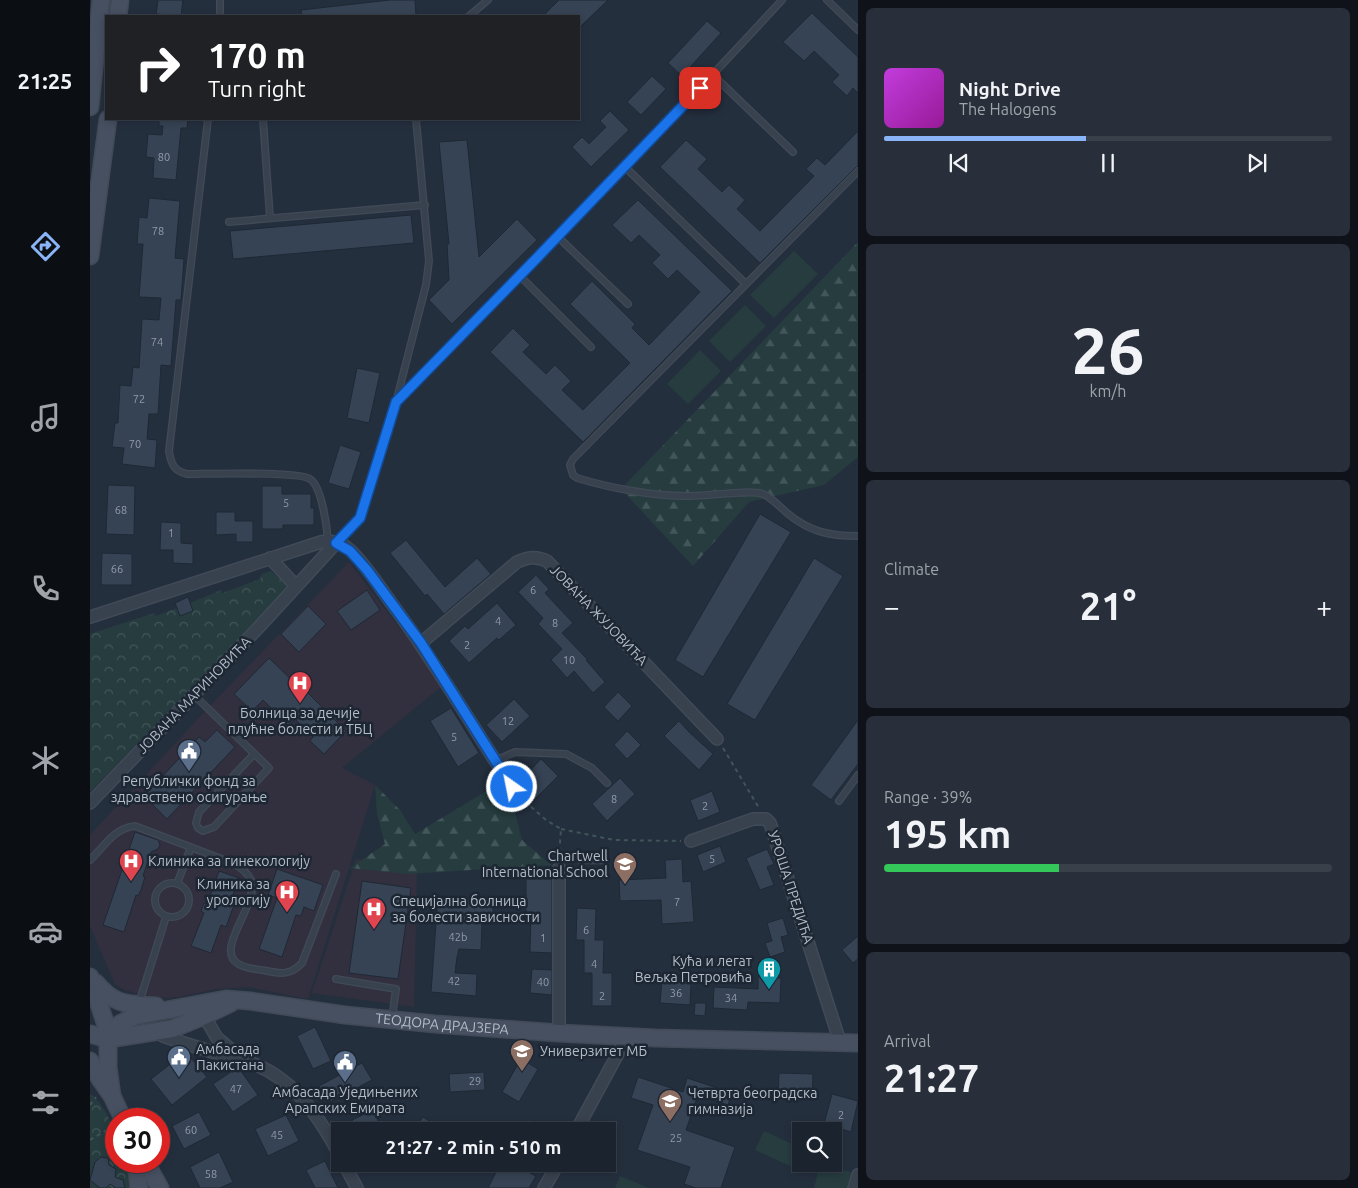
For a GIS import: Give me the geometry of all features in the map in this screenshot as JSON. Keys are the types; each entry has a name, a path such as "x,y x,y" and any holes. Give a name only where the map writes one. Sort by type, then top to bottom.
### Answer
{"main road":[{"path":"90,107 101,0"},
{"path":"118,15 120,0"},
{"path":"90,256 108,120"},
{"path":"90,976 108,996 119,1002 157,1006 168,1010"},
{"path":"90,976 106,1022 109,1038 108,1067 100,1087"},
{"name":"ТЕОДОРА ДРАЈЗЕРА","path":"109,1038 118,1026 128,1019 139,1015 217,1000 237,1000 392,1020 559,1033 627,1037 858,1043"},
{"path":"90,1034 109,1038 172,1029 237,1000"},
{"path":"90,1061 111,1108"},
{"path":"137,1173 139,1188"},
{"path":"152,1173 160,1188"}],"street":[{"path":"90,617 270,558 332,542 350,551 367,570 421,643 512,787"},
{"name":"ЈОВАНА МАРИНОВИЋА","path":"90,803 296,586 332,542"},
{"name":"ЈОВАНА ЖУЈОВИЋА","path":"421,643 517,562 534,557 541,559 547,561 717,739"},
{"path":"270,558 296,586"},
{"name":"УРОША ПРЕДИЋА","path":"691,841 753,819 766,819 773,828 840,1042"},
{"path":"559,868 559,1033"},
{"path":"189,1006 204,1016 217,1038 244,1061"},
{"path":"153,1032 166,1038 244,1061 278,1077 313,1110 331,1141"},
{"path":"581,1122 627,1037"},
{"path":"348,1172 357,1188"},
{"path":"544,1188 553,1172"},
{"path":"854,1188 858,1175"}],"lane":[{"path":"220,0 220,15"},
{"path":"477,10 480,0"},
{"path":"470,15 488,0"},
{"path":"396,402 558,237 782,0"},
{"path":"827,0 858,30"},
{"path":"713,74 793,152"},
{"path":"208,120 169,451 170,460 173,468 187,474 292,474 310,479 314,482 319,494 332,542 360,518 396,402 429,272 425,205 416,120"},
{"path":"263,120 270,218"},
{"path":"625,167 746,284"},
{"path":"858,171 573,459 570,466 575,476 584,480 625,489 702,496 746,492 763,494 812,530 830,534 858,536"},
{"path":"229,222 425,205"},
{"path":"558,237 628,304"},
{"path":"520,276 591,347"},
{"path":"194,695 269,768 214,827 203,831 198,828 196,823 198,812 254,754"},
{"path":"495,761 515,752 566,754 592,768 607,783"},
{"path":"839,801 858,775"},
{"path":"90,860 118,830 136,826 235,864 246,872 252,882 253,893 231,945 231,955 236,963 244,966 288,973 296,970 302,964 336,874"},
{"path":"178,884 191,847"},
{"path":"165,884 178,884 187,890 189,906 182,915 166,917 157,910 155,904 156,892 165,884"},
{"path":"138,1005 166,917"},
{"path":"336,979 396,989 392,1020"}],"path":[{"path":"717,739 766,819"},
{"path":"512,787 530,807 561,829 614,840 691,841"},
{"path":"559,868 561,829"},
{"path":"90,1105 100,1087"},
{"path":"90,1140 105,1130"}],"shaded area":[{"path":"349,562 443,685 342,768 375,785 308,999 248,987 217,989 178,997 159,998 125,990 115,984 90,926 90,835 208,708"},
{"name":"Специјална болница за болести зависности","path":"356,859 417,866 414,1007 312,993"}],"green space":[{"path":"858,242 858,457 824,485 749,502 693,566 621,489"},
{"path":"794,251 818,274 774,318 750,295"},
{"path":"745,305 766,326 730,362 709,341"},
{"path":"700,350 721,371 688,404 667,384"},
{"path":"271,571 289,587 90,792 90,634 154,613 156,616 177,608 180,616 190,603 221,590 222,593 260,579 262,574"},
{"path":"500,783 511,797 522,840 551,865 408,874 350,868 385,844 377,814 375,785 400,810 415,834"},
{"path":"90,1094 98,1101 105,1112 105,1173 129,1173 131,1188 90,1188"},
{"path":"764,1131 792,1144 792,1167 755,1150"},
{"path":"842,1170 851,1172 847,1188 814,1188 818,1172 842,1172"},
{"path":"620,1176 649,1188 615,1188"}],"building":[{"path":"158,0 183,0 181,15 156,14"},
{"path":"390,0 415,0 416,15 302,15 301,10"},
{"path":"559,0 608,0 580,27 580,15 544,15"},
{"path":"812,13 858,57 858,93 853,88 847,96 832,82 839,75 814,51 804,61 783,42"},
{"path":"707,21 721,33 682,76 668,63"},
{"path":"652,76 666,89 641,115 627,102"},
{"path":"610,111 629,130 591,167 572,147 582,137 589,144 606,127 600,121"},
{"path":"159,120 188,120 187,128 181,128 176,180 153,178 154,158 146,157 148,134 162,135 163,126 159,126"},
{"path":"858,131 858,166 760,263 660,167 686,140 707,159 698,169 722,192 729,185 745,200 737,209 760,231 814,176 806,169 817,158 825,165"},
{"path":"467,140 479,257 517,219 537,240 452,324 429,300 449,280 447,244 449,244 439,142"},
{"path":"149,198 180,201 175,258 184,259 181,300 176,300 171,366 161,365 158,414 149,414 147,439 157,440 155,468 122,464 124,448 112,447 115,423 118,423 120,385 131,386 133,367 139,368 142,319 159,320 161,298 139,297 143,244 137,244 139,217 147,218"},
{"path":"638,200 732,291 583,442 490,352 513,328 530,345 523,352 546,374 555,365 571,381 562,390 583,410 630,363 570,304 592,281 635,324 632,328 649,345 700,292 677,270 668,279 652,263 660,255 639,235 631,243 612,225"},
{"path":"411,215 414,243 233,259 230,231"},
{"path":"357,368 380,373 369,423 347,418"},
{"path":"340,445 361,452 349,489 328,483"},
{"path":"108,485 135,486 134,535 106,534"},
{"path":"262,486 282,486 282,494 311,494 311,508 314,508 314,525 283,525 283,529 262,529"},
{"path":"216,512 235,512 235,521 253,521 253,542 236,542 236,534 216,535"},
{"path":"760,514 791,532 703,677 675,660"},
{"path":"161,522 181,523 181,543 193,544 193,564 173,563 173,550 160,550"},
{"path":"406,540 445,587 477,558 491,574 444,614 427,594 425,596 390,553"},
{"path":"102,553 132,554 132,585 101,585"},
{"path":"814,558 843,576 755,720 727,704"},
{"path":"536,575 549,589 545,593 573,623 562,633 587,659 605,682 593,693 574,671 567,678 551,660 562,649 538,624 543,618 518,592"},
{"path":"367,590 380,610 351,630 337,611"},
{"path":"188,597 193,611 180,616 175,603"},
{"path":"497,603 516,625 499,640 497,638 469,663 449,641 465,626 468,629"},
{"path":"308,606 326,624 299,652 281,634"},
{"name":"Болница за дечије плућне болести и ТБЦ","path":"269,658 298,686 299,684 346,731 324,754 310,741 313,737 295,719 289,726 263,700 252,711 234,694"},
{"path":"618,692 632,706 618,721 604,707"},
{"path":"514,699 530,716 502,742 486,725"},
{"path":"451,708 479,753 458,767 430,721"},
{"path":"858,720 858,764 831,800 811,785"},
{"path":"679,721 713,754 699,770 664,736"},
{"name":"Републички фонд за здравствено осигурање","path":"217,730 235,747 167,819 144,796 199,737 205,742"},
{"path":"627,731 641,745 627,759 614,745"},
{"path":"541,759 558,776 532,802 519,789 518,783"},
{"path":"620,778 635,794 607,821 592,804"},
{"path":"712,791 720,812 698,821 690,800"},
{"name":"Клиника за гинекологију","path":"135,832 158,840 160,845 158,849 151,852 143,876 145,877 141,890 138,896 136,895 124,932 103,925"},
{"path":"720,846 726,862 703,872 697,855"},
{"path":"767,849 774,864 767,867 774,885 760,890 746,858"},
{"path":"577,853 609,853 609,865 577,865"},
{"path":"682,859 683,882 691,881 694,922 662,924 661,900 620,901 619,880 666,878 665,860"},
{"name":"Клиника за урологију","path":"277,869 323,885 314,911 304,907 301,916 296,915 282,957 259,949 277,898 268,895"},
{"path":"219,871 239,878 230,903 234,905 226,927 221,925 211,953 191,946 204,913 201,911 204,903 207,904"},
{"path":"526,879 552,879 552,953 530,952 531,912 526,912"},
{"path":"362,881 411,888 398,979 349,973"},
{"path":"438,896 494,900 492,924 482,924 481,950 459,949 457,957 455,973 477,974 476,996 431,992"},
{"path":"577,908 596,909 595,940 604,940 603,973 612,973 612,1006 592,1006 592,973 584,973 584,940 576,940"},
{"path":"783,918 788,935 781,937 785,952 770,957 765,943 772,941 767,923"},
{"path":"858,936 858,959 853,963 842,950"},
{"path":"532,969 552,970 552,995 530,993"},
{"path":"758,977 781,978 780,1003 748,1002 747,1010 713,1008 714,987 758,989"},
{"path":"662,981 691,983 690,1005 660,1003"},
{"path":"695,1003 706,1003 705,1016 694,1015"},
{"path":"315,1027 331,1061 313,1069 297,1036"},
{"name":"Амбасада Пакистана","path":"186,1052 207,1077 172,1105 151,1079"},
{"path":"521,1059 538,1069 519,1102 502,1092"},
{"name":"Амбасада Уједињених Арапских Емирата","path":"362,1063 372,1080 328,1103 319,1086"},
{"path":"238,1067 258,1095 233,1112 213,1084"},
{"path":"484,1072 485,1090 450,1092 449,1074"},
{"path":"779,1073 813,1074 812,1097 778,1096"},
{"path":"638,1077 683,1092 687,1078 732,1093 728,1105 698,1095 686,1130 735,1147 721,1188 696,1188 684,1184 690,1167 637,1150 653,1105 631,1098"},
{"path":"832,1094 858,1101 851,1132 842,1129 842,1122 825,1122"},
{"path":"373,1110 379,1122 353,1122 352,1120"},
{"path":"199,1112 211,1135 184,1149 172,1126"},
{"path":"286,1115 299,1141 268,1156 255,1129"},
{"path":"423,1117 431,1122 419,1122"},
{"path":"219,1152 233,1182 220,1188 200,1188 190,1167"},
{"path":"101,1157 105,1158 105,1173 116,1173 115,1177 123,1180 125,1188 116,1188 110,1184 106,1188 100,1188 90,1180 95,1162"},
{"path":"325,1161 338,1188 315,1188 306,1170"},
{"path":"496,1172 528,1172 536,1176 529,1188 488,1188"}],"place":[{"name":"Болница за дечије плућне болести и ТБЦ","path":"300,704"},
{"name":"Републички фонд за здравствено осигурање","path":"189,772"},
{"name":"Клиника за гинекологију","path":"131,882"},
{"name":"Chartwell International School","path":"625,885"},
{"name":"Клиника за урологију","path":"287,913"},
{"name":"Специјална болница за болести зависности","path":"374,930"},
{"name":"Кућа и легат Вељка Петровића","path":"769,990"},
{"name":"Универзитет МБ","path":"522,1072"},
{"name":"Амбасада Пакистана","path":"179,1078"},
{"name":"Амбасада Уједињених Арапских Емирата","path":"345,1083"},
{"name":"Четврта београдска гимназија","path":"670,1122"}],"route":[{"path":"512,787 421,643 367,570 350,551 336,543 360,518 396,402 700,88"}]}
